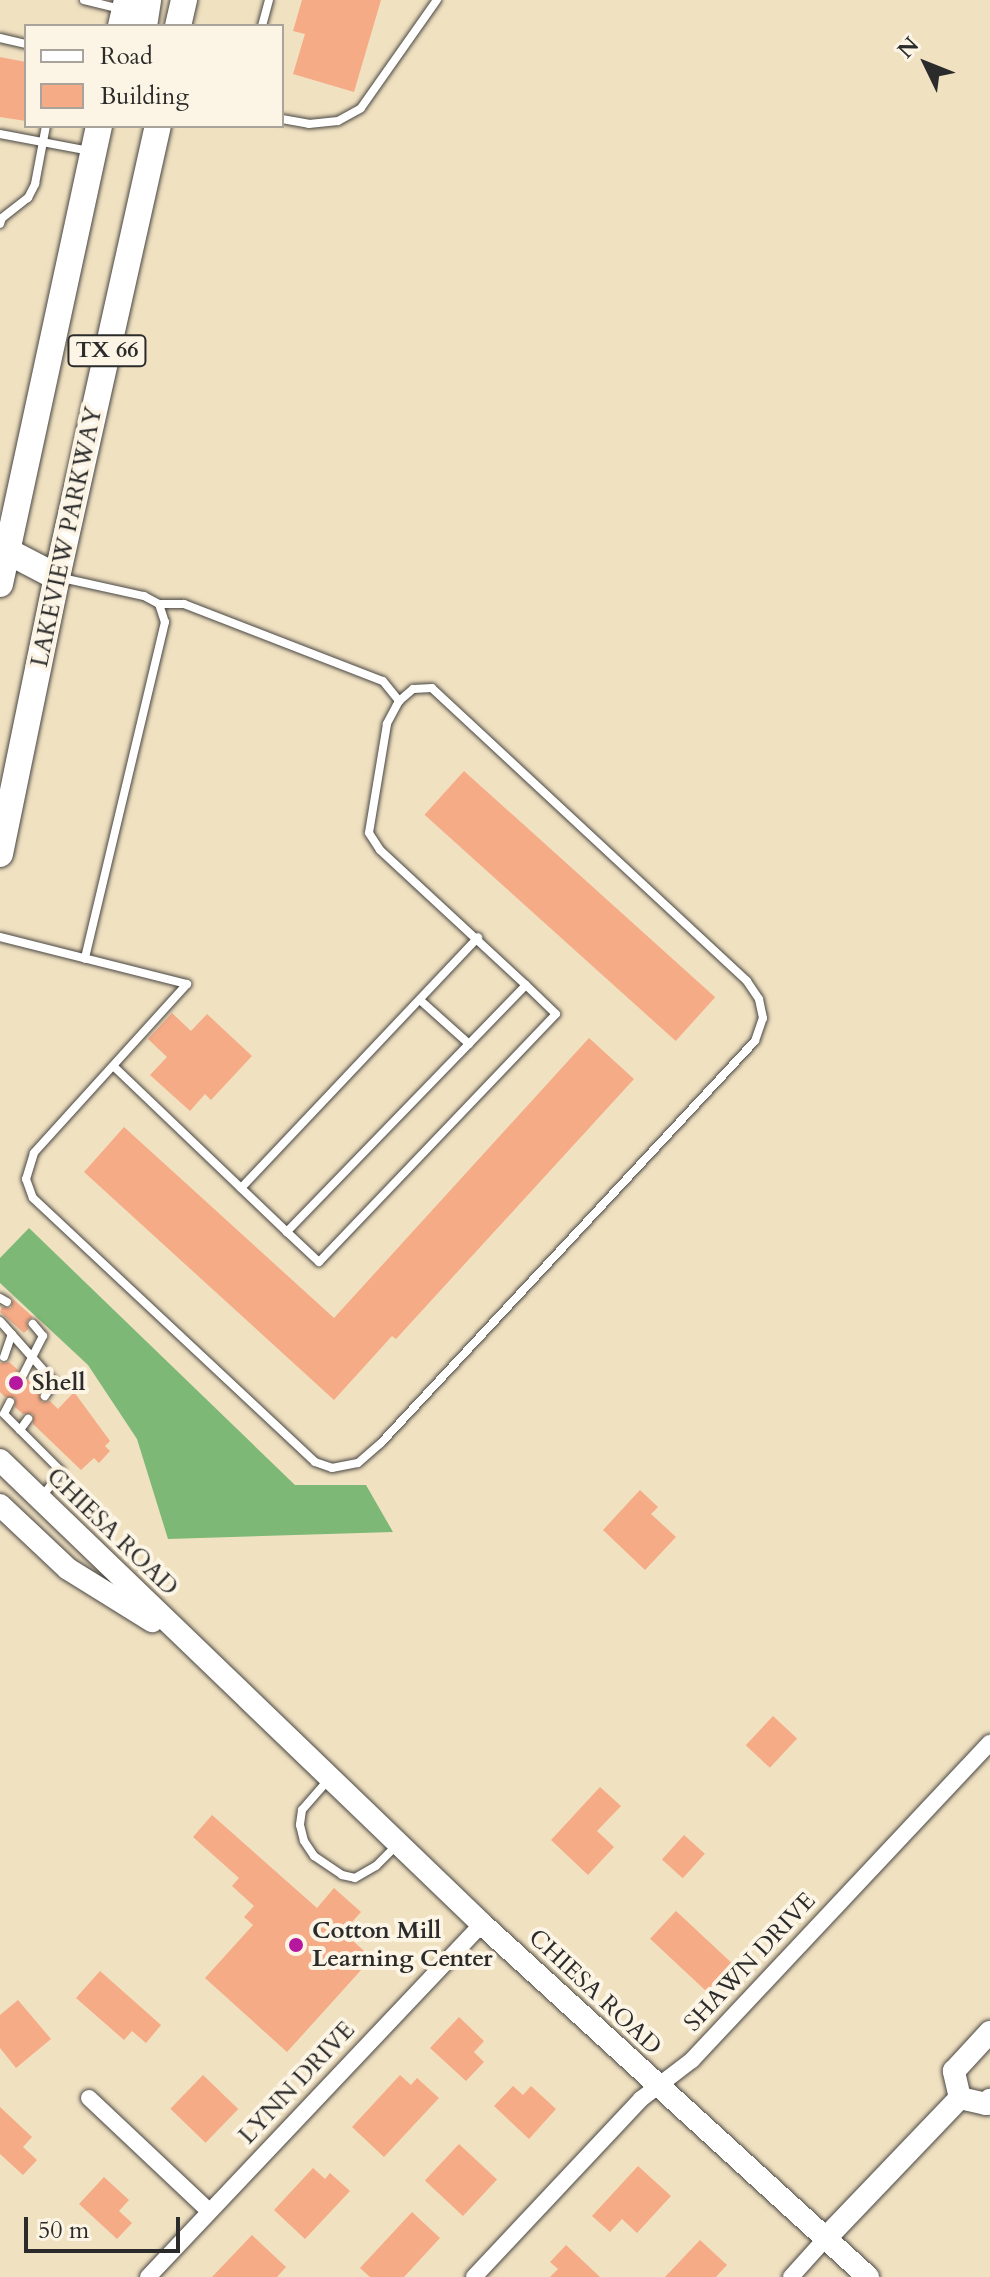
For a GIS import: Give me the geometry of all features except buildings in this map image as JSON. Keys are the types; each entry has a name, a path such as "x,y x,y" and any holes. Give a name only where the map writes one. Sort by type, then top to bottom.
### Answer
{"main road":[{"path":"178,24 184,0"},
{"name":"TX 66","path":"0,584 4,550 99,128"},
{"name":"LAKEVIEW PARKWAY","path":"0,854 57,577 158,128"},
{"path":"4,550 57,577"},
{"name":"CHIESA ROAD","path":"0,1460 482,1924 868,2277"},
{"name":"CHIESA ROAD","path":"0,1505 68,1569 188,1642"},
{"path":"960,2098 954,2071 990,2032"},
{"path":"960,2098 986,2104 990,2100"},
{"path":"827,2237 960,2098"}],"street":[{"name":"SHAWN DRIVE","path":"474,2277 641,2099 692,2060 990,1743"},
{"name":"LYNN DRIVE","path":"148,2277 482,1924"},
{"path":"89,2098 209,2211"},
{"path":"791,2277 827,2237"}],"lane":[{"path":"84,0 133,12"},
{"path":"263,24 269,0"},
{"path":"284,119 309,124 338,121 361,108 437,0"},
{"path":"0,38 24,44"},
{"path":"1,220 28,198 35,184 46,128"},
{"path":"0,134 94,152"},
{"path":"57,577 144,596 159,604 184,604 383,681 399,701"},
{"path":"85,959 165,622 159,604"},
{"path":"0,937 187,984 34,1153 26,1179 33,1198 315,1462 332,1468 358,1463 381,1443 755,1041 763,1018 759,999 747,981 432,688 413,689 399,701 387,724 369,833 380,850 478,937 556,1014 319,1262 113,1066"},
{"path":"241,1188 478,937"},
{"path":"287,1232 526,985"},
{"path":"420,1000 469,1044"},
{"path":"0,1321 54,1382 45,1396"},
{"path":"23,1375 43,1336 33,1324"},
{"path":"4,1357 12,1334"},
{"path":"10,1402 1,1414 61,1471 40,1499"},
{"path":"20,1430 28,1419"},
{"path":"330,1778 302,1810 300,1825 304,1841 314,1856 342,1875 355,1878 376,1866 399,1842"}],"green space":[{"path":"29,1228 295,1485 366,1485 393,1532 168,1539 137,1439 88,1365 0,1283 0,1258"}],"place":[{"name":"Shell","path":"16,1383"},
{"name":"Cotton Mill Learning Center","path":"296,1945"}]}
